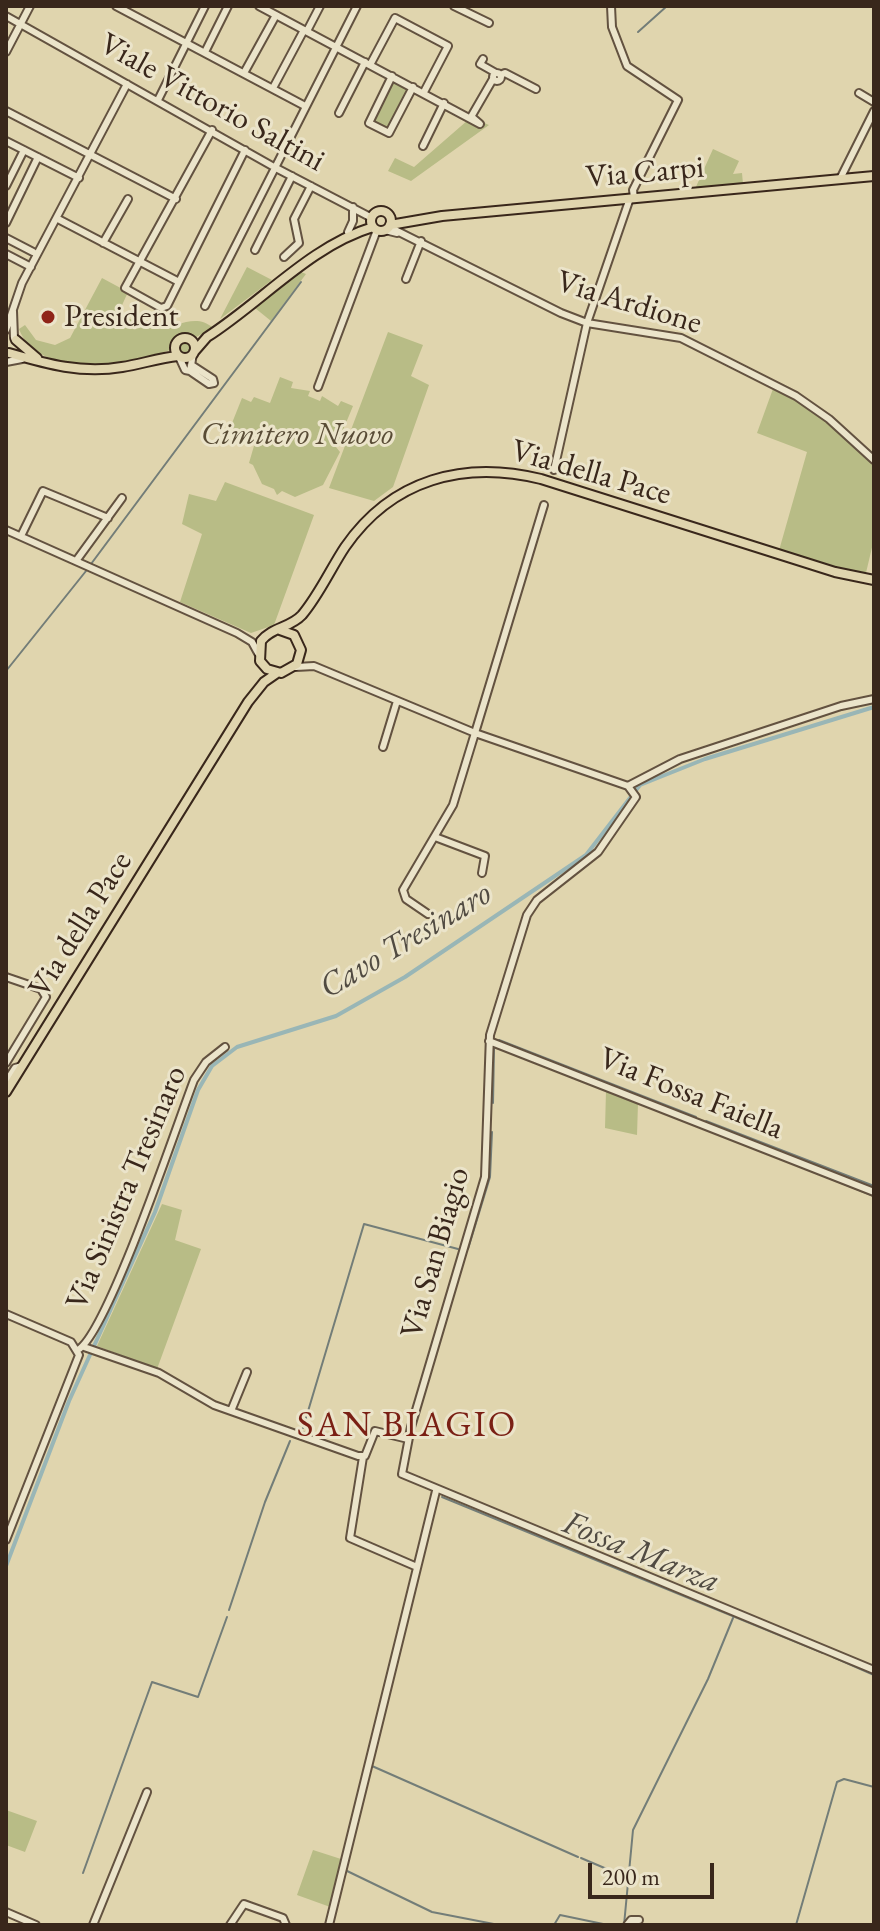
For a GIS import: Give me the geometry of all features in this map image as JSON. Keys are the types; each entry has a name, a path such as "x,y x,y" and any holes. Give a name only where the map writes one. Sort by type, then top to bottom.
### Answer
{"main road":[{"name":"Via Carpi","path":"381,225 420,218 619,199 632,195 657,196 874,176"},
{"path":"7,355 64,367 112,369 179,356 186,358 207,337 348,232 381,225"},
{"path":"308,262 346,238 381,225"},
{"path":"7,355 14,349 10,335"},
{"path":"10,335 33,356 64,367"},
{"path":"160,359 182,339 207,337"},
{"path":"189,340 193,353"},
{"path":"175,345 179,356"},
{"name":"Via della Pace","path":"280,630 302,614 346,545 376,511 427,480 471,470 501,471 541,479 835,572 874,580"},
{"name":"Via della Pace","path":"300,646 302,614"},
{"path":"280,630 291,633 300,646 293,668 277,673 259,657 264,637 280,630"},
{"name":"Via della Pace","path":"6,1092 248,702 259,679 259,657"},
{"name":"Via della Pace","path":"248,702 264,682 277,673"}],"street":[{"path":"6,52 30,6"},
{"path":"116,6 305,106"},
{"path":"158,100 205,6"},
{"path":"205,52 228,6"},
{"path":"259,6 472,118 497,75 505,73 536,89"},
{"path":"273,88 320,6"},
{"path":"205,306 357,6"},
{"path":"454,6 489,23"},
{"path":"554,470 587,323 632,195 678,100 627,66 612,27 611,6"},
{"path":"244,73 273,11"},
{"name":"Viale Vittorio Saltini","path":"6,16 381,225"},
{"path":"339,113 395,18 448,46 424,92"},
{"path":"483,59 480,64 497,75"},
{"path":"392,76 369,123 389,133 413,87"},
{"path":"10,335 13,308 31,267 127,84"},
{"path":"859,93 874,102"},
{"path":"423,146 444,103"},
{"path":"6,111 176,199"},
{"path":"840,179 874,111"},
{"path":"212,130 125,288 164,309 245,150"},
{"path":"6,141 79,178"},
{"path":"6,186 24,150"},
{"path":"6,223 38,157"},
{"path":"255,250 292,176"},
{"path":"641,181 645,191 657,196"},
{"path":"284,257 299,243 294,219 311,186"},
{"path":"103,243 128,199"},
{"path":"348,232 353,221 353,207"},
{"path":"58,219 179,282"},
{"path":"318,387 381,225"},
{"name":"Via Ardione","path":"381,225 421,241 561,313 587,323 681,338 796,396 829,419 874,460"},
{"path":"6,238 33,252"},
{"path":"406,279 421,241"},
{"path":"371,249 380,251"},
{"path":"6,254 31,267"},
{"path":"10,335 13,308"},
{"path":"179,356 185,370 191,368 193,353"},
{"path":"21,536 43,491 108,518"},
{"path":"76,561 122,498"},
{"path":"428,914 406,899 403,890 453,805 544,505"},
{"path":"6,530 237,633 252,642 259,657"},
{"path":"237,633 264,637"},
{"path":"300,646 314,666"},
{"path":"293,668 314,666 475,733 631,790 680,759 841,706 874,699"},
{"path":"383,747 397,701"},
{"name":"Via San Biagio","path":"436,1491 402,1474 408,1439 485,1177 489,1041 530,908 598,852 635,799 631,790"},
{"path":"435,837 485,856 482,873"},
{"path":"6,977 41,989 46,997 6,1063"},
{"name":"Via Fossa Faiella","path":"489,1041 874,1192"},
{"name":"Via Sinistra Tresinaro","path":"6,1540 77,1365 87,1349 143,1220 194,1080 206,1062 225,1047"},
{"path":"6,1082 15,1068 22,1066"},
{"path":"6,1314 87,1349 159,1373 205,1401 363,1457"},
{"path":"231,1411 247,1372"},
{"path":"408,1439 375,1431 363,1457 349,1529 350,1538 417,1567"},
{"path":"329,1925 436,1491 874,1670"},
{"path":"93,1925 147,1792"},
{"path":"230,1925 244,1904 283,1918 286,1925"},
{"path":"6,1912 36,1925"},
{"path":"627,1925 631,1920 639,1920"}],"green space":[{"path":"392,80 410,89 389,131 371,122"},
{"path":"468,120 477,128 484,123 489,125 411,181 388,171 395,158 414,167"},
{"path":"713,149 739,161 733,174 742,173 743,184 695,189"},
{"path":"247,267 272,280 220,319"},
{"path":"301,272 306,274 271,321 255,308"},
{"path":"102,278 128,292 118,314 156,328 199,321 213,328 189,341 192,349 187,356 180,355 176,348 137,359 90,364 46,356 30,346 19,329 25,325 36,340 55,345 70,338"},
{"path":"388,332 423,345 411,376 429,385 393,487 374,501 329,488"},
{"name":"Cimitero Nuovo","path":"280,377 293,382 291,388 310,391 308,396 320,401 322,396 338,406 341,401 353,406 336,447 340,452 323,485 295,497 282,491 277,495 274,489 262,484 249,463 256,439 230,428 242,398 251,402 254,397 270,403"},
{"path":"774,386 805,401 874,460 874,539 865,577 778,554 807,452 757,433"},
{"path":"225,482 314,515 274,625 251,633 180,602 202,534 182,524 189,494 216,501"},
{"path":"606,1091 638,1103 637,1135 605,1128"},
{"path":"162,1204 182,1210 175,1240 201,1249 157,1369 97,1346"},
{"path":"6,1810 37,1821 25,1852 6,1845"},
{"path":"313,1850 341,1859 333,1908 297,1895"}],"waterway":[{"path":"638,32 667,6"},
{"path":"91,564 301,282"},
{"path":"6,671 86,571"},
{"name":"Cavo Tresinaro","path":"6,1566 69,1401 155,1212 198,1090 212,1066 237,1047 336,1016 405,977 586,855 640,785 705,759 874,707"},
{"path":"499,1040 696,1117"},
{"path":"493,1103 494,1049"},
{"path":"706,1121 874,1186"},
{"path":"468,1249 490,1177 492,1132"},
{"path":"721,1135 804,1168"},
{"path":"809,1170 874,1196"},
{"path":"303,1428 364,1224 458,1249"},
{"path":"229,1610 265,1502 290,1441"},
{"name":"Fossa Marza","path":"442,1497 823,1653"},
{"path":"83,1873 152,1682 198,1697 227,1617"},
{"path":"624,1925 633,1830 708,1679 733,1618"},
{"name":"Fossa Marza","path":"833,1657 874,1675"},
{"path":"372,1766 578,1857"},
{"path":"796,1925 837,1782 844,1779 874,1787"},
{"path":"581,1858 628,1878"},
{"path":"345,1870 432,1912 499,1925"},
{"path":"332,1925 343,1880"},
{"path":"554,1925 560,1915 608,1925"}],"place":[{"name":"President","path":"48,317"}],"district":[{"name":"SAN BIAGIO","path":"407,1426"}]}
